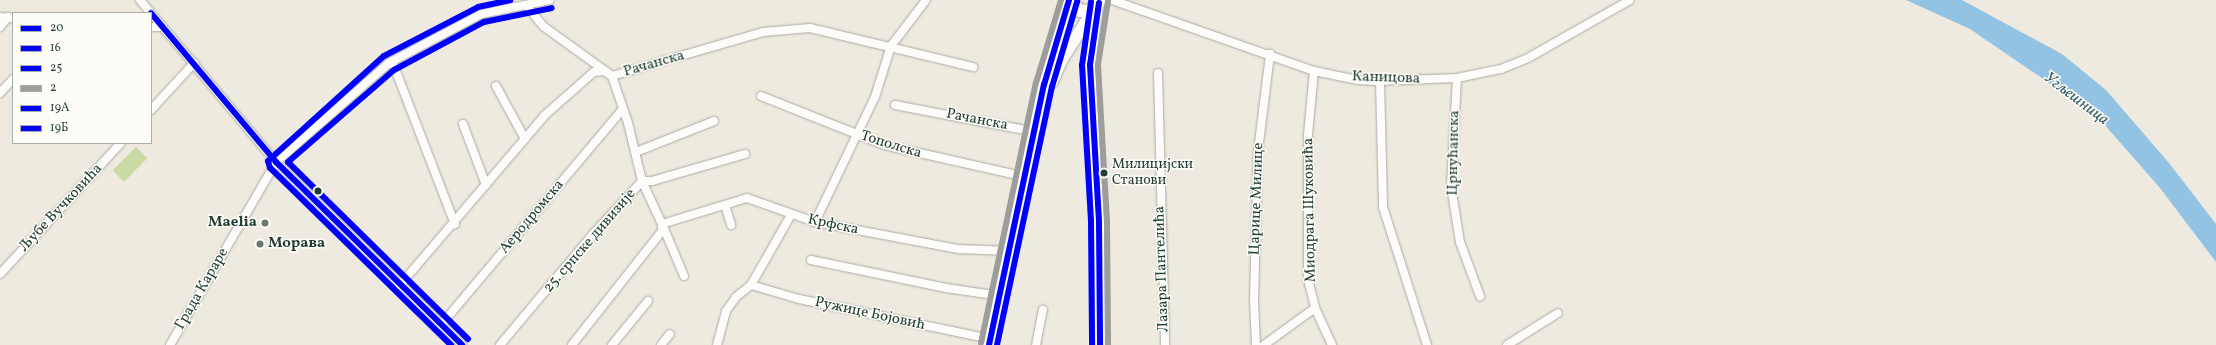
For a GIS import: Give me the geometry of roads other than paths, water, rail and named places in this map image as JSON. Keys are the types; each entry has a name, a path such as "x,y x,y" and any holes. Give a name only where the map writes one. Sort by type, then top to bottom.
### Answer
{"main road":[{"path":"1070,0 1080,11 1097,4"},
{"path":"990,342 1040,113 1044,85 1070,0"},
{"path":"1040,113 1062,58 1097,4"}],"street":[{"path":"140,0 150,12"},
{"name":"Града Караре","path":"170,345 276,162 392,61 481,14 520,4 550,0"},
{"path":"815,222 855,134 875,97 891,46 926,0"},
{"name":"Каницова","path":"1112,0 1270,54 1314,71 1358,80 1380,81 1457,78 1502,69 1528,58 1630,0"},
{"path":"520,4 543,26 612,76 636,152 642,182 684,276"},
{"path":"1097,4 1090,65 1099,223 1100,345"},
{"path":"152,15 276,162 462,345"},
{"path":"0,27 7,17"},
{"path":"152,27 163,28"},
{"name":"Рачанска","path":"400,285 455,224 486,185 559,101 594,72 604,71 612,76 776,30 810,28 891,46 973,67"},
{"name":"Царице Милице","path":"1256,345 1254,301 1258,151 1270,54"},
{"path":"392,61 455,224"},
{"path":"152,109 194,63"},
{"name":"Миодрага Шуковића","path":"1314,71 1308,135 1308,271 1315,308 1332,345"},
{"name":"Лазара Пантелића","path":"1158,74 1165,345"},
{"name":"Црнућанска","path":"1457,78 1451,186 1460,242 1480,296"},
{"path":"0,93 12,80"},
{"path":"1380,81 1383,207 1427,345"},
{"path":"496,86 525,139"},
{"name":"Тополска","path":"761,96 855,134 920,155 1026,177"},
{"name":"Рачанска","path":"895,104 1035,132"},
{"name":"Аеродромска","path":"441,325 623,109"},
{"path":"636,152 714,121"},
{"path":"463,124 486,185"},
{"name":"Љубе Вучковића","path":"0,274 120,144"},
{"name":"25. српске дивизије","path":"500,345 593,234 642,182 652,181 745,154"},
{"name":"Крфска","path":"662,228 725,204 747,198 791,215 815,222 958,249 1010,251"},
{"path":"725,204 731,225"},
{"path":"717,345 726,311 736,297 751,285 791,215"},
{"path":"572,345 662,228"},
{"path":"810,260 946,288 1000,296"},
{"name":"Ружице Бојовић","path":"751,285 799,299 990,342"},
{"path":"612,345 648,301"},
{"path":"1264,345 1315,308"},
{"path":"1036,345 1043,310"},
{"path":"1507,345 1558,313"},
{"path":"661,345 670,334"}],"water":[{"name":"Угљешница","path":"1906,0 1962,0 2062,54 2106,90 2169,163 2216,224 2216,262 2160,188 2096,115 1970,29"}],"place":[{"name":"Милицијски Станови","path":"1104,173"},
{"name":"Maelia","path":"265,223"},
{"name":"Морава","path":"260,244"}]}
